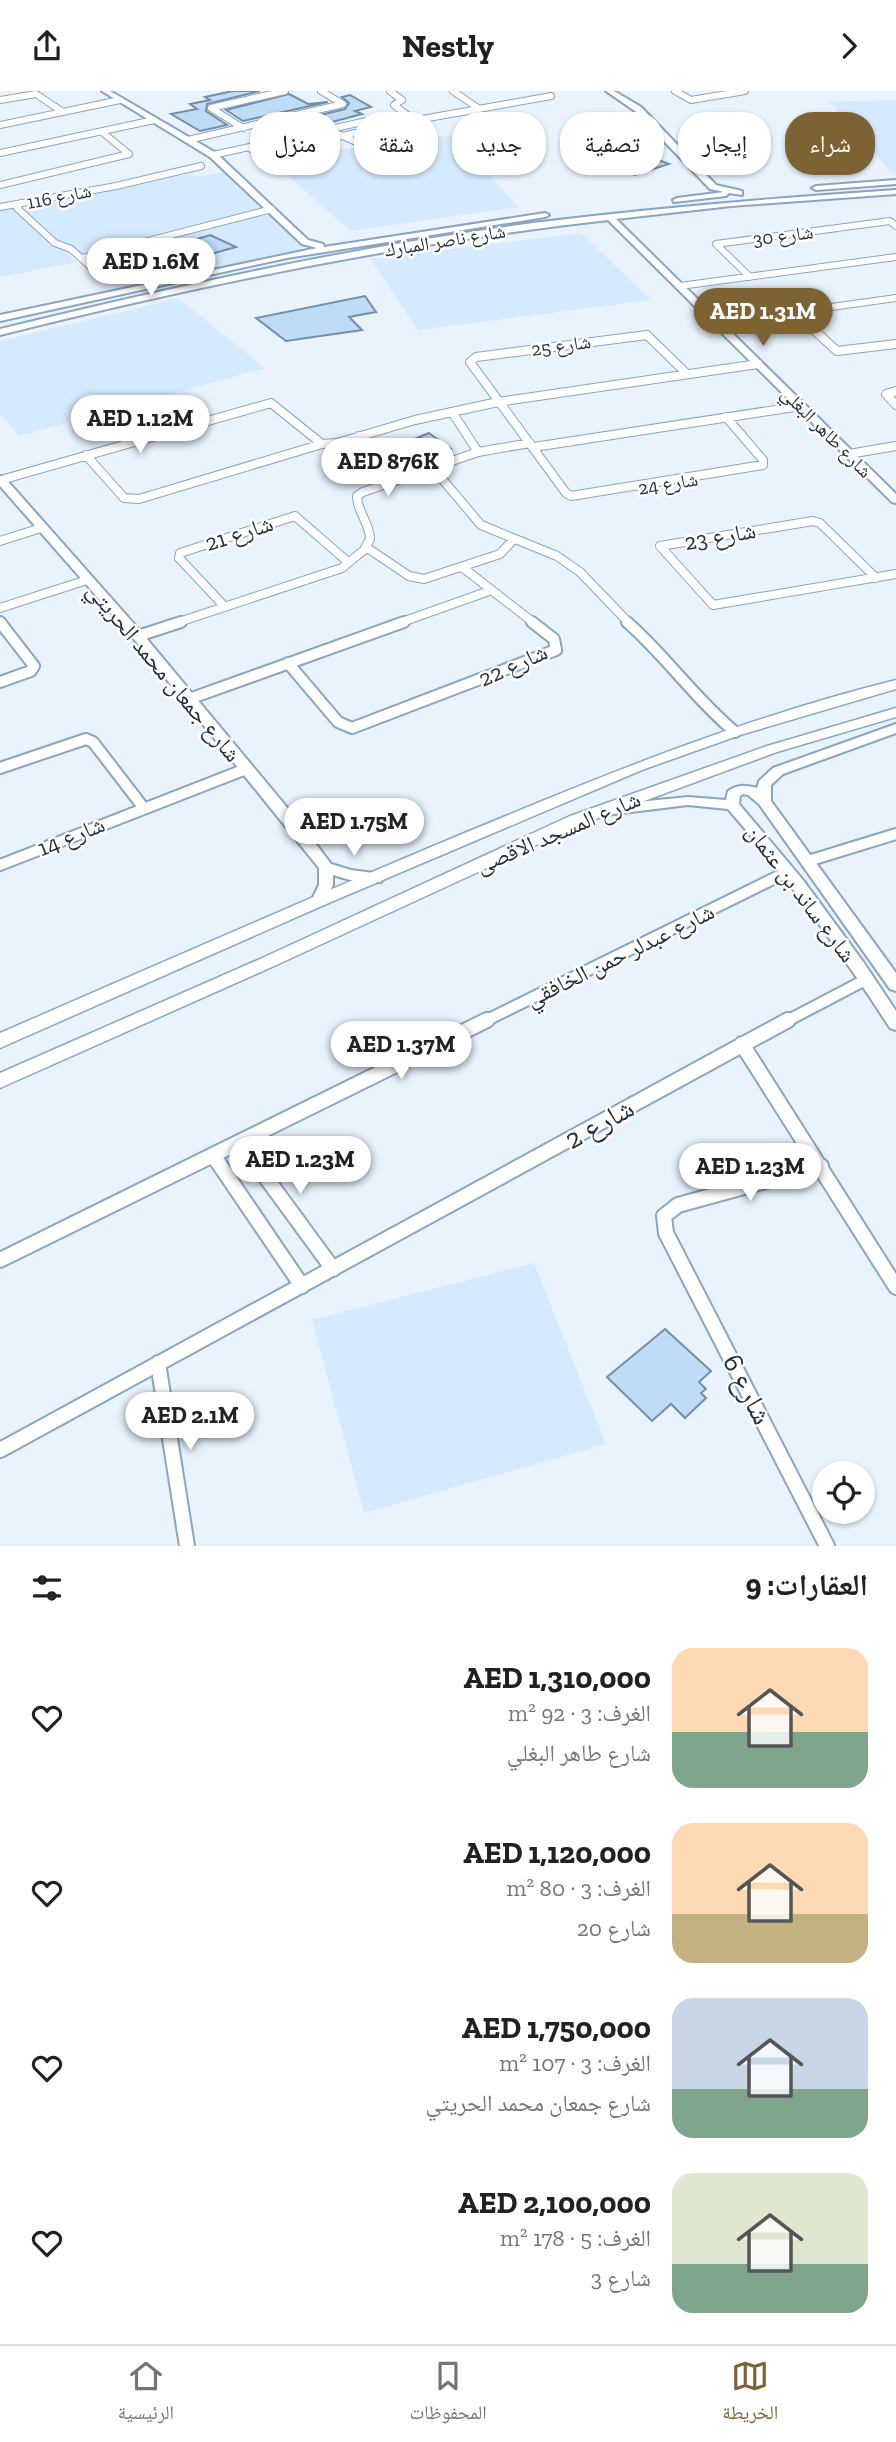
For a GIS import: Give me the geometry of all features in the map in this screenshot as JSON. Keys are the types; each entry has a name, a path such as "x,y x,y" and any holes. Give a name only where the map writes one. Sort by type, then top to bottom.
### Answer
{"main road":[{"name":"شارع المسجد الاقصى","path":"0,1039 602,781 731,733 896,684"},
{"name":"شارع المسجد الاقصى","path":"0,1081 291,952 576,820 772,748 896,712"},
{"path":"704,773 674,774 670,767 731,733"},
{"path":"576,820 628,791 629,785 622,781 602,781"},
{"path":"0,1051 110,1001 143,978"},
{"path":"0,1074 30,1067"}],"street":[{"path":"105,91 213,155 305,242 330,247"},
{"path":"243,128 210,108 285,91"},
{"path":"188,140 343,104 321,91"},
{"path":"390,91 402,100 394,105 403,112"},
{"path":"453,91 478,108"},
{"path":"438,116 551,96 545,91"},
{"path":"609,91 638,109 713,187 739,193"},
{"path":"675,91 691,100 745,91"},
{"path":"0,100 36,94 63,112"},
{"path":"0,125 120,100"},
{"path":"0,153 154,120"},
{"path":"0,185 129,154 102,132"},
{"path":"213,155 249,148 262,154 354,133"},
{"name":"شارع 116","path":"91,267 70,248 55,243 17,208 21,203 201,166"},
{"path":"778,190 896,182"},
{"name":"شارع 116","path":"105,187 108,198"},
{"path":"699,197 710,193 713,187"},
{"name":"شارع ناصر المبارك","path":"0,318 164,280 330,247 752,192"},
{"name":"شارع ناصر المبارك","path":"0,332 181,289 542,220 610,217 731,204 896,192"},
{"path":"0,207 21,203"},
{"path":"82,258 141,245 272,209"},
{"name":"شارع طاهر البغلي","path":"610,217 896,500"},
{"name":"شارع 30","path":"750,277 716,244 890,221 896,226"},
{"path":"287,255 301,250 305,242"},
{"name":"شارع 30","path":"680,286 896,257"},
{"path":"164,280 161,287 181,289"},
{"path":"717,323 896,298"},
{"path":"794,312 837,351 896,344"},
{"name":"شارع 25","path":"514,424 471,359 646,335 687,374"},
{"path":"86,455 124,498 130,500 322,445 498,402 758,364"},
{"path":"896,391 886,394 896,405"},
{"path":"1,480 271,403 322,445"},
{"path":"138,636 334,571 366,547 372,537 372,529 356,503 357,496 478,451 800,406"},
{"path":"452,412 478,451"},
{"name":"شارع 24","path":"514,424 566,492 579,496 763,465 763,460 726,417"},
{"path":"359,436 410,475"},
{"path":"849,454 896,446"},
{"path":"432,467 481,525 557,557 580,572 616,612 651,643 731,733"},
{"name":"شارع جمعان محمد الحريتي","path":"1,480 138,636 326,867"},
{"name":"شارع 21","path":"225,607 179,558 180,553 295,516 348,562"},
{"name":"شارع 23","path":"876,578 820,523 813,521 660,546 712,605 876,578 896,574"},
{"path":"0,541 41,528"},
{"path":"366,547 416,579 429,578 503,552 513,540"},
{"path":"463,567 492,590"},
{"path":"0,608 87,580"},
{"path":"189,699 492,590"},
{"name":"شارع 22","path":"288,663 338,722 352,727 556,650 554,639 492,590"},
{"path":"0,622 34,666 31,671 0,682"},
{"name":"شارع ساند بن عثمان","path":"896,728 778,771 764,785 764,801 896,985"},
{"path":"0,768 86,739 93,742 143,807"},
{"name":"شارع 14","path":"0,865 246,769"},
{"path":"732,805 733,794 740,789 752,791 764,801"},
{"name":"شارع ساند بن عثمان","path":"599,811 688,800 732,805 765,841 867,979 896,1024"},
{"path":"808,861 896,834"},
{"path":"318,901 326,884 326,867 350,875 376,878"},
{"name":"شارع عبدلر حمن الخافقي","path":"0,1260 787,872"},
{"name":"شارع 2","path":"0,1450 742,1044 867,979"},
{"path":"742,1044 896,1287"},
{"path":"240,1142 332,1269"},
{"path":"214,1155 302,1286"},
{"name":"شارع 6","path":"821,1166 678,1205 664,1216 666,1233 827,1546"},
{"path":"158,1363 187,1546"}],"shaded area":[{"path":"896,100 896,172 891,172 875,154 875,112 838,112 829,102"},
{"path":"452,135 452,175 489,175 519,207 350,231 288,175 340,175 340,149 354,148 354,175 438,175 438,137"},
{"path":"230,171 305,242 305,246 287,255 123,289 92,256 82,258 70,248 59,246 77,262 0,277 0,208 11,206 38,229 19,210 192,174 197,177"},
{"path":"581,233 651,300 418,330 371,259"},
{"path":"178,298 265,368 19,436 0,414 0,341"},
{"path":"534,1263 606,1444 364,1513 312,1320"}],"building":[{"path":"233,91 260,91 207,104 206,111 227,125 200,131 171,114 197,109 190,104 210,100 205,97"},
{"path":"289,94 308,104 328,102 283,112 250,112 250,119 243,121 226,110"},
{"path":"350,95 371,107 355,111 357,112 354,112 354,116 340,120 340,112 332,112 345,109 349,103 342,97"},
{"path":"210,235 236,247 128,277 111,261 135,256 143,262 180,254 169,248"},
{"path":"365,296 376,312 349,317 362,330 286,341 256,318"},
{"path":"429,433 451,449 419,462 390,449"},
{"path":"665,1329 711,1371 699,1382 706,1389 701,1393 706,1398 685,1418 671,1404 652,1421 607,1377"}]}
